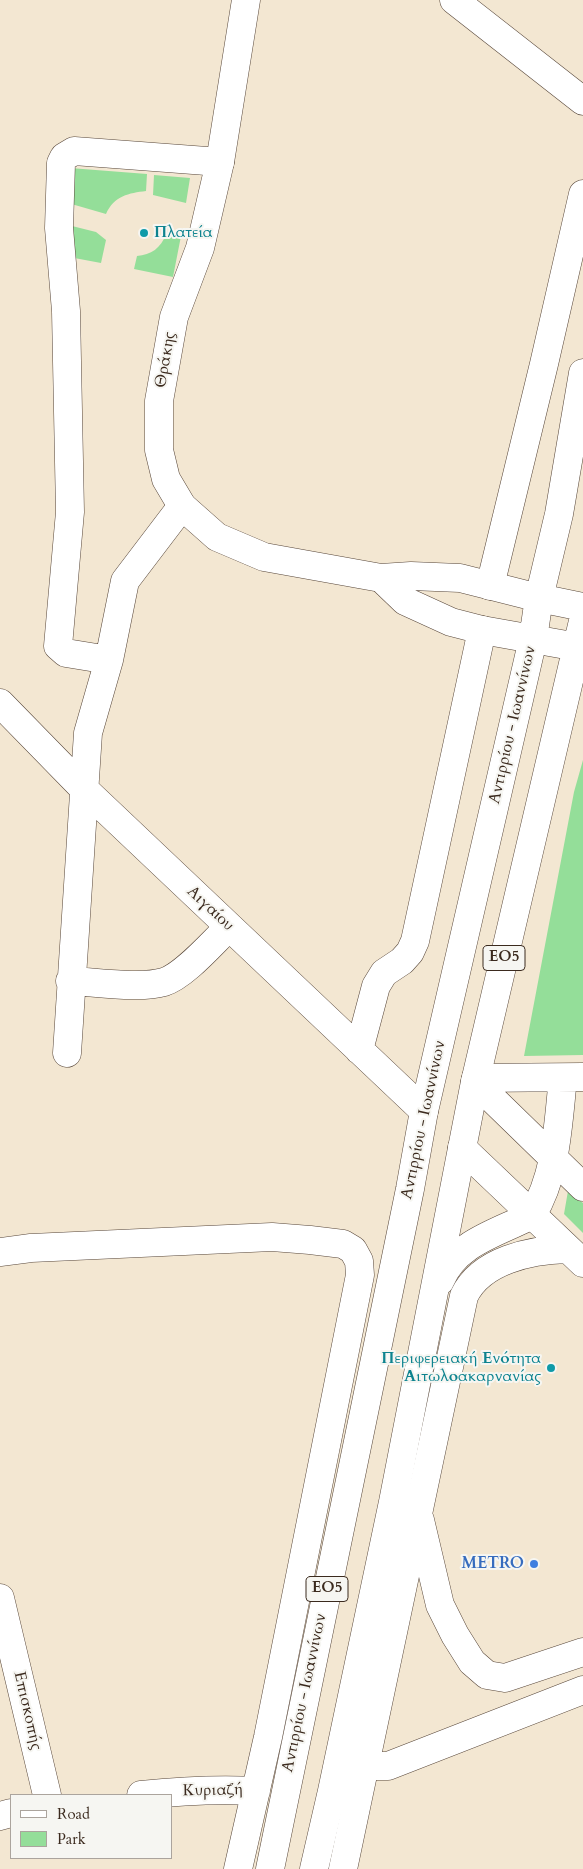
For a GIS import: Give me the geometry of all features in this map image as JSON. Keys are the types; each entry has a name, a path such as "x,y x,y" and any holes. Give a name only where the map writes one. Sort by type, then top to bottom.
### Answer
{"street":[{"name":"Θράκης","path":"246,0 220,162 200,248 174,318 159,401 159,450 166,480 182,506 217,538 264,557 382,578 411,576 451,578 583,607"},
{"path":"465,3 583,101"},
{"path":"109,660 66,654 58,646 70,512 66,311 59,228 61,163 64,157 74,151 220,162"},
{"path":"490,586 583,194"},
{"name":"Αντιρρίου - Ιωαννίνων","path":"270,1869 410,1189 424,1111 533,639 539,598 560,514 583,373"},
{"path":"66,1053 88,734 109,660 125,581 182,506"},
{"path":"382,578 405,601 451,622 482,630 579,648"},
{"name":"ΕΟ5","path":"314,1869 387,1531 475,1080 579,648 583,621"},
{"path":"359,1050 376,986 384,973 402,961 410,952 415,941 482,630"},
{"name":"Αιγαίου","path":"0,703 84,789 424,1111"},
{"path":"70,981 143,985 165,982 183,971 229,927"},
{"path":"434,1296 445,1270 452,1260 466,1247 487,1235 532,1215 543,1195 573,1077 475,1080"},
{"path":"475,1080 552,1159 583,1187"},
{"path":"462,1148 575,1256"},
{"path":"0,1252 30,1248 272,1237 342,1244 353,1250 359,1261 360,1275 256,1791 238,1869"},
{"path":"343,1869 463,1299 475,1279 508,1260 534,1252 575,1256"},
{"path":"345,1348 384,1310"},
{"path":"418,1512 440,1605 454,1635 472,1662 487,1675 505,1678 583,1652"},
{"name":"Επισκοπής","path":"0,1598 47,1794"},
{"path":"365,1766 388,1766 583,1690"},
{"name":"Κυριαζή","path":"149,1794 221,1789 256,1791"}],"green space":[{"path":"70,168 147,174 146,191 118,199 106,214 68,203"},
{"path":"154,175 190,178 186,203 153,195"},
{"path":"68,225 96,232 106,240 101,263 69,257"},
{"path":"166,234 181,236 173,277 134,269 137,256 155,250"},
{"path":"583,760 583,1055 524,1056 574,792"},
{"path":"568,1191 583,1203 583,1233 564,1214"}],"place":[{"name":"Πλατεία","path":"144,233"},
{"name":"Περιφερειακή Ενότητα Αιτωλοακαρνανίας","path":"551,1368"},
{"name":"METRO","path":"534,1564"}]}
